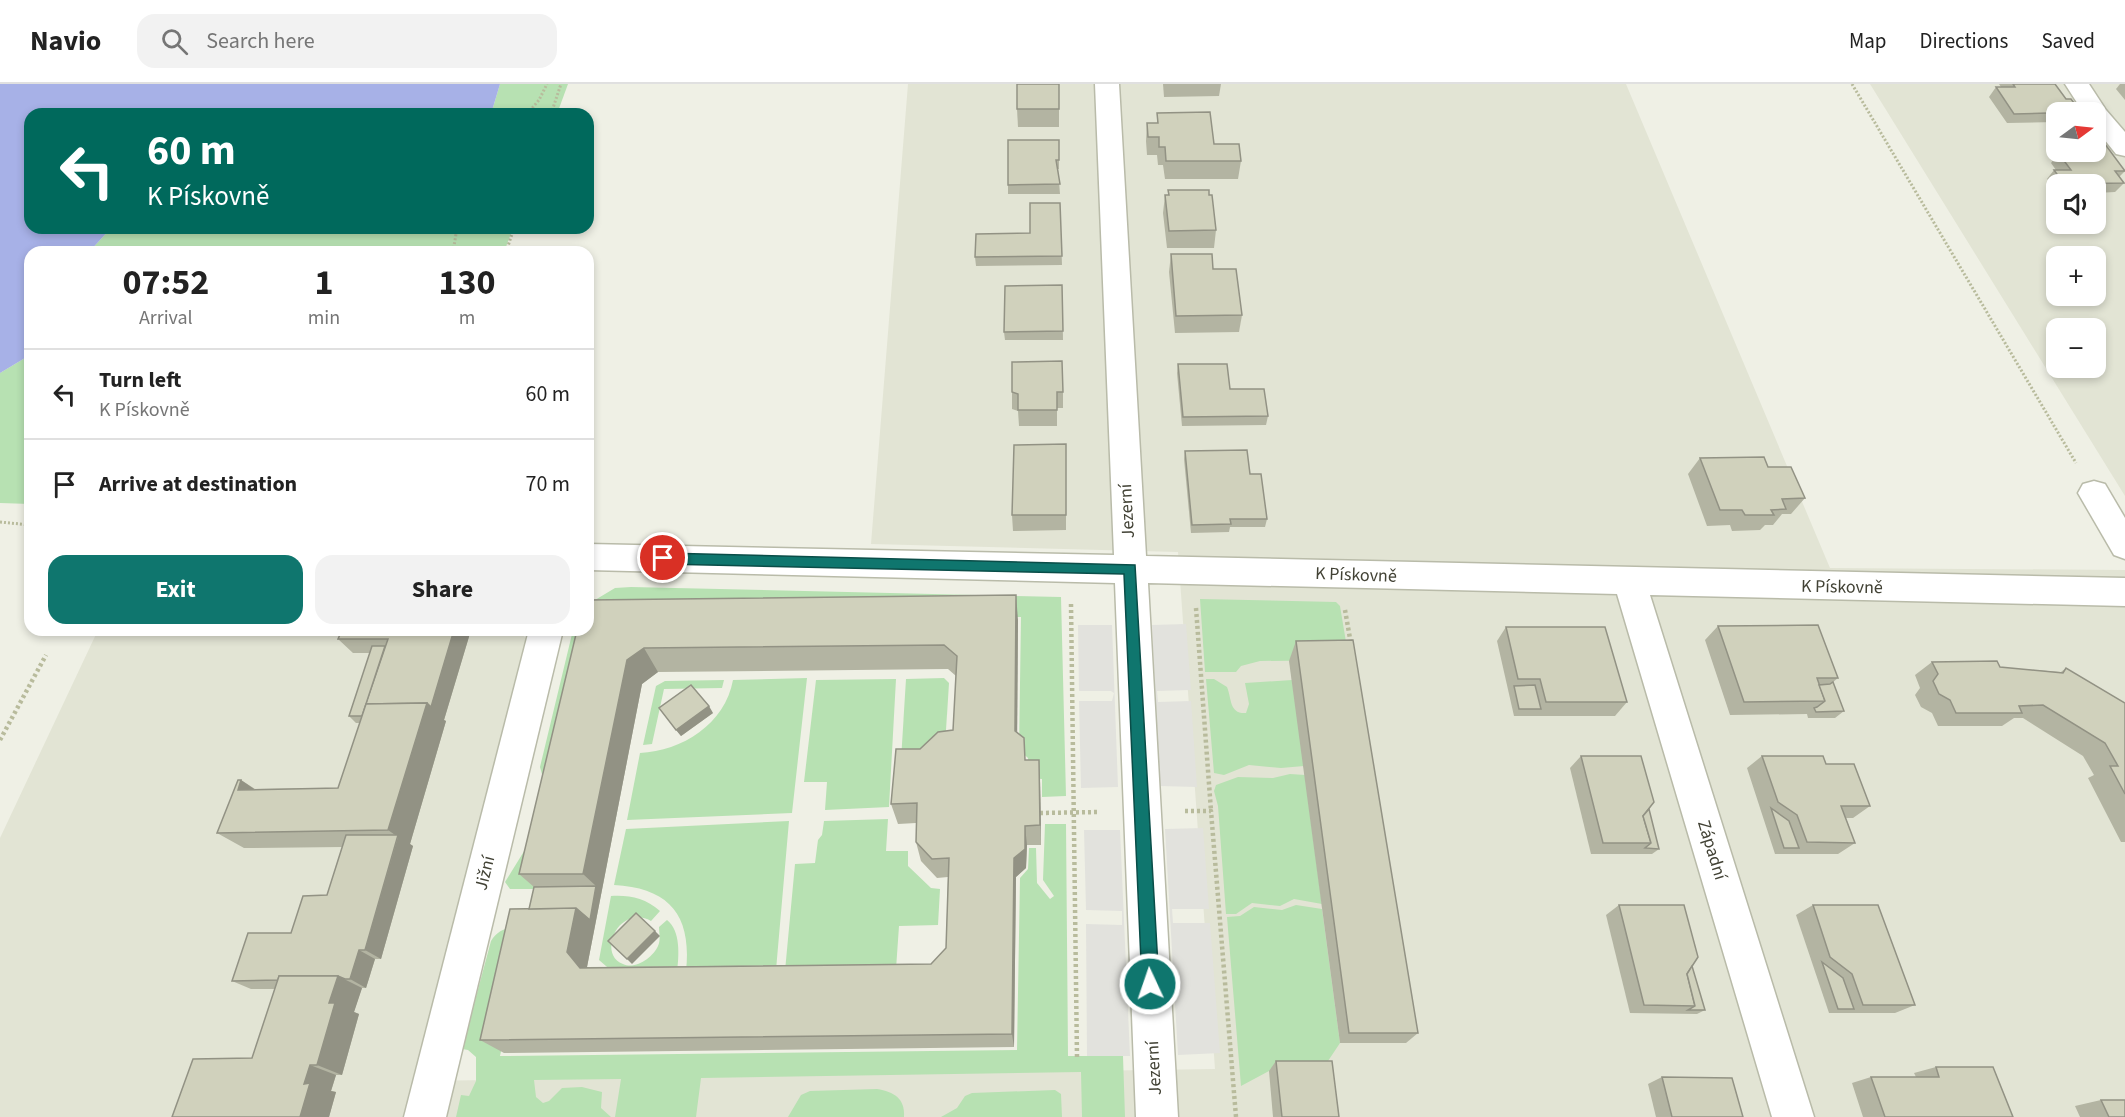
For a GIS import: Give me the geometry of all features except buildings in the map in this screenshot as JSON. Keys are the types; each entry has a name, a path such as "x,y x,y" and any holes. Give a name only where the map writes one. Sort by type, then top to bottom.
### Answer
{"street":[{"name":"Jezerní","path":"1107,84 1157,1117"},
{"path":"2077,84 2097,115 2125,148"},
{"path":"2094,494 2125,546"},
{"name":"K Pískovně","path":"594,557 2125,592"},
{"name":"Západní","path":"1630,582 1793,1117"},
{"name":"Jižní","path":"425,1117 545,636"}],"path":[{"path":"532,108 547,84"},
{"path":"553,108 561,84"},
{"path":"1852,84 1958,260 2094,494"},
{"path":"0,522 24,524"},
{"path":"1195,596 1236,1117"},
{"path":"1344,598 1351,645"},
{"path":"1071,603 1077,1057"},
{"path":"0,740 46,655"},
{"path":"1178,811 1211,811"},
{"path":"1040,813 1107,812"}],"shaded area":[{"path":"908,84 1626,84 1830,568 2125,570 2125,1117 0,1117 0,838 95,636 524,636 530,642 419,1081 1215,1069 1178,552 871,544"},
{"path":"1870,84 2125,84 2125,496 2052,378 2106,378 2106,318 2046,318 2046,368"},
{"path":"1186,624 1191,690 1157,691 1158,702 1191,701 1197,787 1160,786 1152,625"},
{"path":"1078,625 1112,625 1118,787 1081,788 1079,701 1112,701 1114,693 1111,691 1079,691"},
{"path":"1203,828 1209,909 1172,909 1173,923 1210,923 1220,1053 1178,1055 1165,829"},
{"path":"1084,830 1120,830 1130,1056 1087,1056 1086,924 1122,925 1122,911 1086,910"}],"green space":[{"path":"500,84 568,84 559,108 493,108"},
{"path":"106,234 511,234 506,246 94,246"},
{"path":"24,359 24,504 0,503 0,373"},
{"path":"615,588 1061,597 1066,796 1042,797 1042,779 1029,778 1028,758 1019,750 1021,617 598,621 536,889 510,889 505,882 526,848 543,778 540,767 572,636 594,636 595,600"},
{"path":"1200,599 1336,602 1340,606 1349,660 1260,661 1241,666 1236,672 1205,672"},
{"path":"807,678 792,813 627,820 640,753 671,747 699,732 721,710 733,680"},
{"path":"944,678 949,683 945,746 901,760 906,679"},
{"path":"896,679 889,807 825,810 827,782 804,782 816,680"},
{"path":"1206,679 1214,679 1227,687 1232,705 1241,713 1246,713 1249,704 1245,683 1292,680 1304,766 1281,768 1249,765 1224,775 1214,773"},
{"path":"724,680 722,688 664,689 652,744 643,745 656,686 665,681"},
{"path":"1290,774 1305,775 1322,904 1294,899 1280,906 1252,903 1236,914 1226,914 1218,806 1214,791 1216,785 1238,777 1273,778"},
{"path":"888,819 886,851 908,851 908,866 931,888 940,889 938,925 899,926 896,969 785,971 795,864 815,863 818,840 822,835 824,821"},
{"path":"789,821 776,970 686,971 685,935 681,920 673,909 663,899 650,892 614,885 626,829"},
{"path":"1045,824 1066,824 1068,1056 1123,1056 1125,1117 1082,1117 1081,1072 701,1078 696,1117 615,1117 621,1079 534,1080 536,1097 543,1103 549,1101 562,1088 582,1087 602,1092 601,1108 611,1117 456,1117 461,1095 469,1096 476,1081 476,1057 468,1050 462,1049 491,941 503,930 511,928 528,927 500,1056 1017,1050 1020,878 1028,869 1029,848 1036,848 1037,883 1050,899 1054,896 1043,880"},
{"path":"611,896 637,898 660,911 651,921 634,918 619,926 612,943 613,956 617,961 633,965 648,958 659,944 659,927 667,920 677,937 677,972 614,973 599,960"},
{"path":"1296,905 1322,909 1340,1043 1322,1070 1269,1071 1241,1086 1227,917 1240,916 1254,907 1282,910"},
{"path":"877,1089 897,1097 903,1105 904,1117 788,1117 801,1095 810,1091"},
{"path":"1055,1090 1061,1094 1062,1117 941,1117 957,1108 965,1096 972,1093"}],"water":[{"path":"0,84 500,84 493,108 24,108 24,234 106,234 94,246 24,246 24,359 0,373"}],"route":[{"path":"663,558 1130,568 1150,984"}]}
